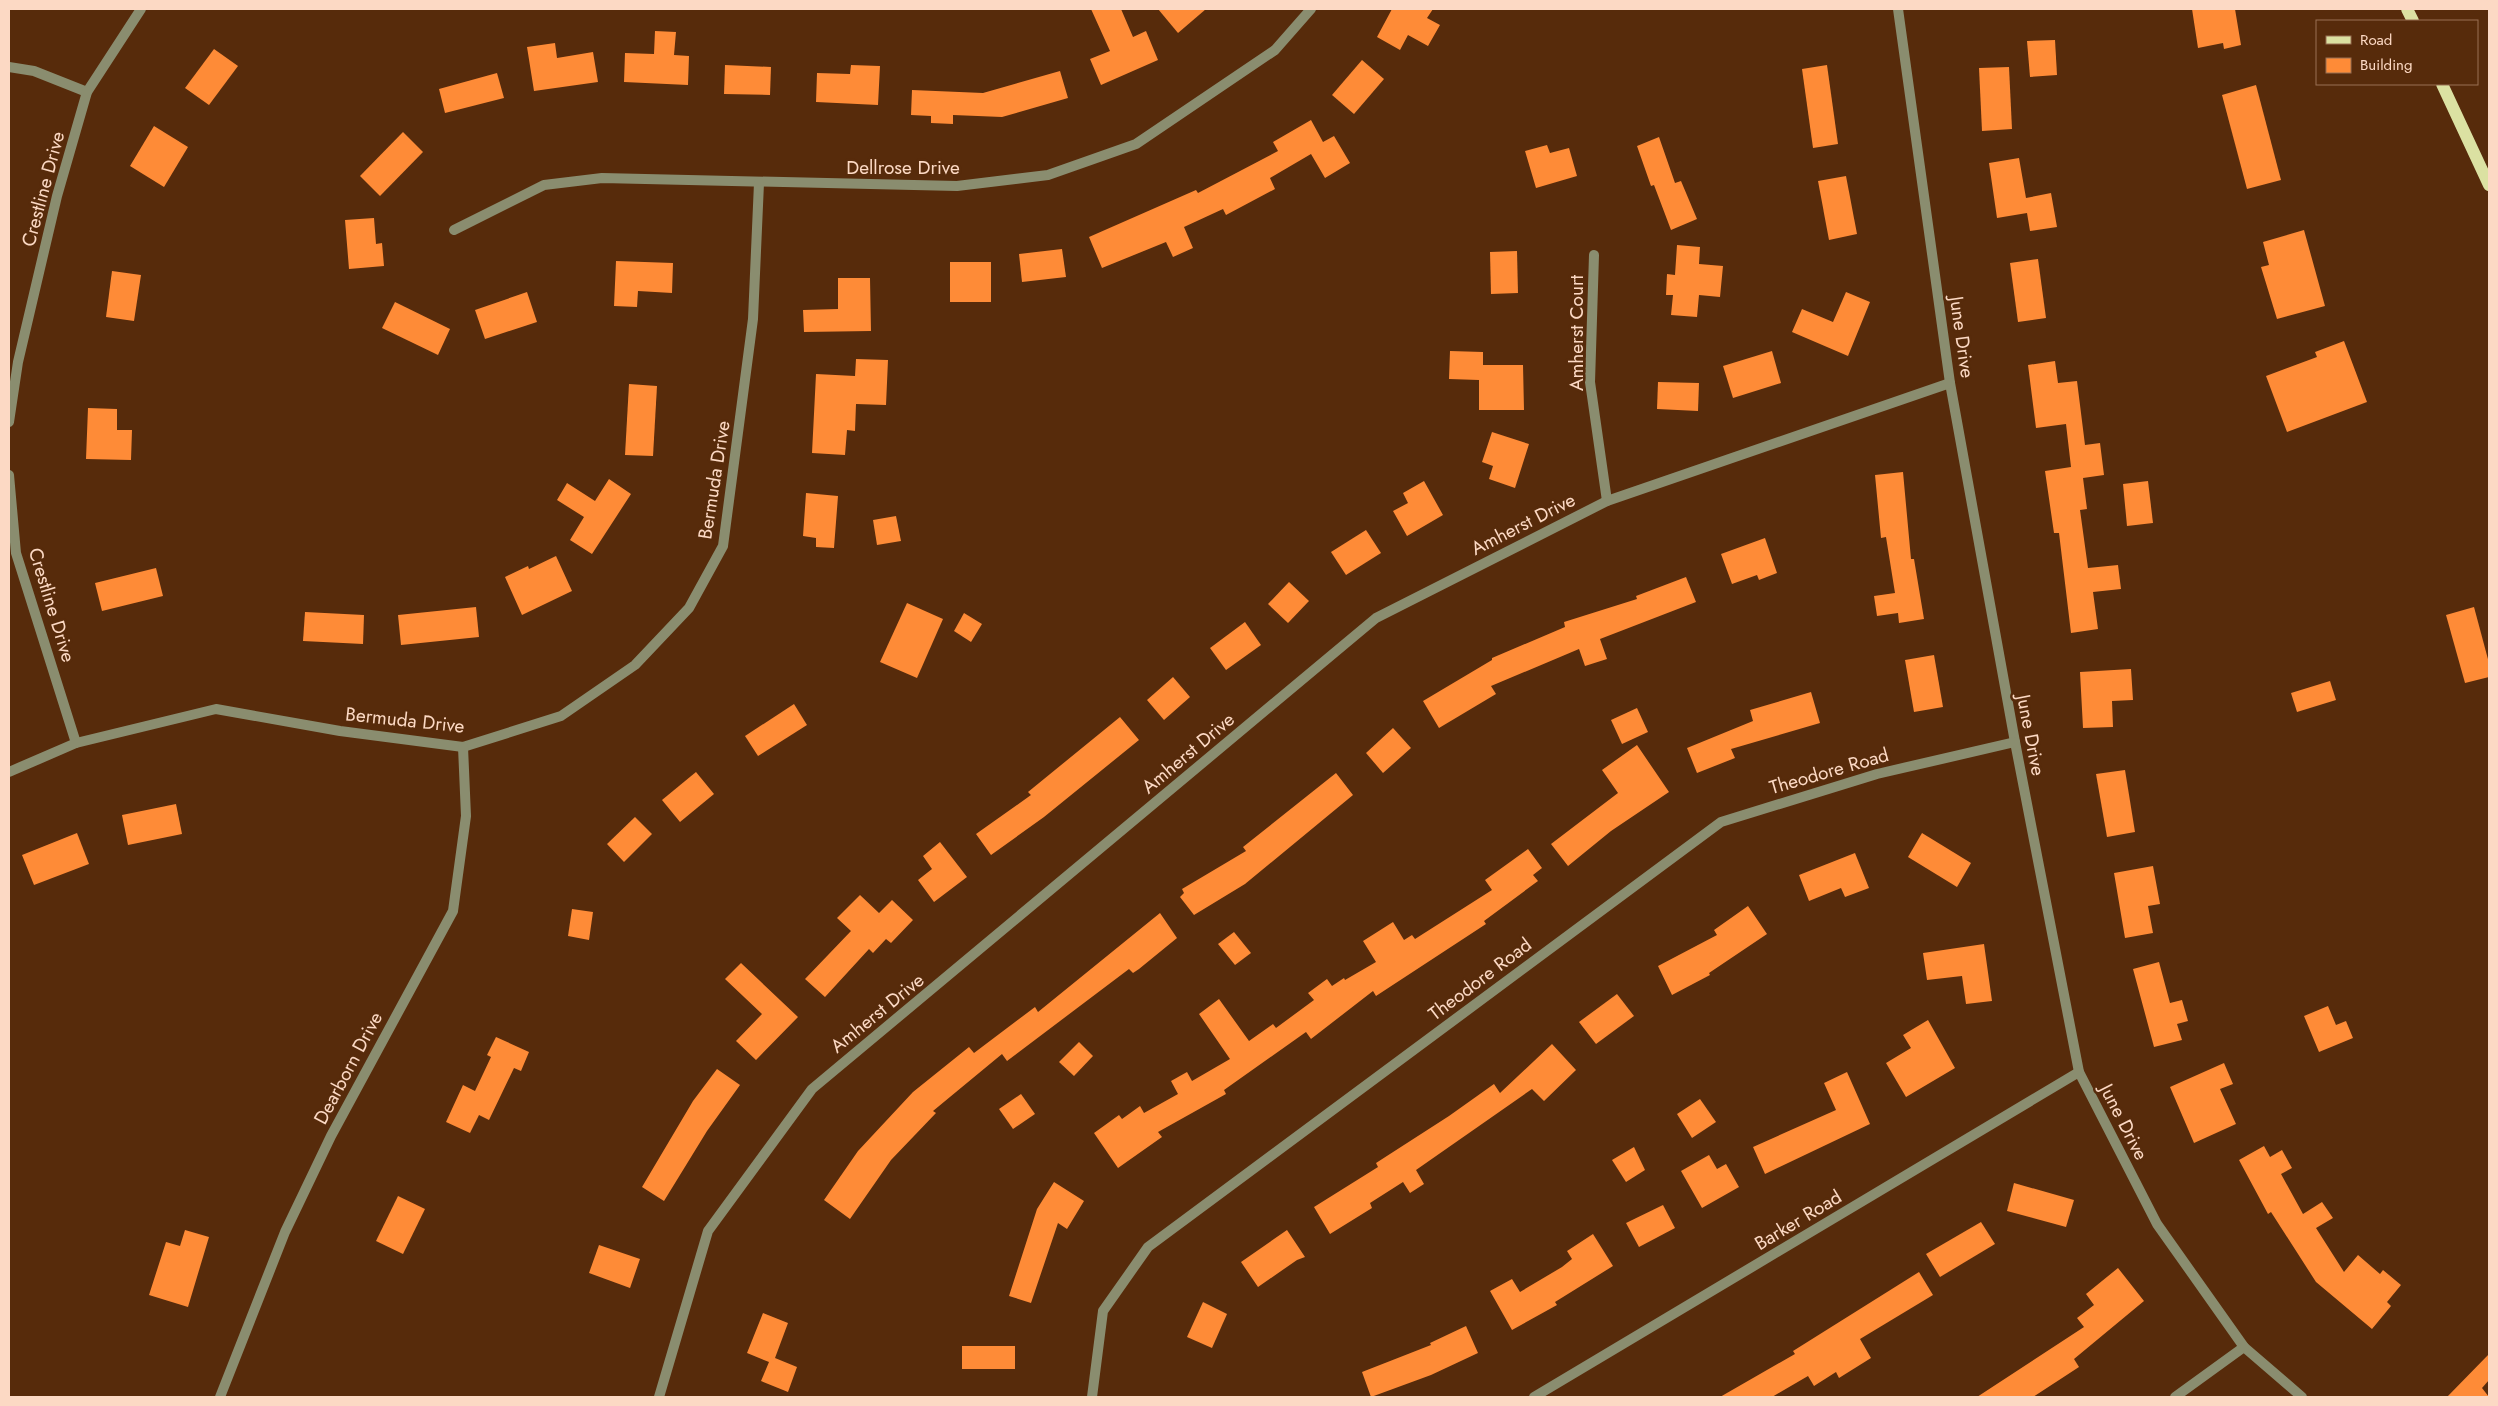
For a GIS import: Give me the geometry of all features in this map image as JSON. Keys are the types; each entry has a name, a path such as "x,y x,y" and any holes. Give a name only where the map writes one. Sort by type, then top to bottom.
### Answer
{"main road":[{"path":"2442,85 2489,185"}],"street":[{"name":"Crestline Drive","path":"9,422 18,362 57,196 87,92 141,9"},
{"name":"Dellrose Drive","path":"454,230 544,185 602,178 957,186 1048,175 1136,144 1275,50 1311,9"},
{"name":"June Drive","path":"1898,9 1950,382 2014,742 2079,1072 2157,1224 2244,1347 2302,1397"},
{"path":"9,67 34,71 87,92"},
{"name":"Bermuda Drive","path":"9,772 76,743 216,709 340,731 463,747 561,716 634,665 689,608 723,546 753,319 759,183"},
{"name":"Amherst Court","path":"1594,255 1590,382 1608,501"},
{"name":"Amherst Drive","path":"659,1397 708,1231 812,1089 1376,618 1608,501 1950,382"},
{"name":"Crestline Drive","path":"9,475 16,553 76,743"},
{"name":"Theodore Road","path":"1092,1397 1103,1311 1148,1247 1721,822 1877,774 2014,742"},
{"name":"Dearborn Drive","path":"220,1397 285,1232 327,1145 453,911 466,816 463,747"},
{"name":"Barker Road","path":"1534,1397 2079,1072"},
{"path":"2174,1397 2244,1347"}],"building":[{"path":"1091,9 1121,9 1133,37 1146,31 1158,60 1101,85 1090,59 1110,51"},
{"path":"1158,9 1206,9 1178,33"},
{"path":"1392,9 1433,9 1427,18 1440,25 1428,46 1408,35 1400,50 1377,37"},
{"path":"2192,9 2235,9 2241,45 2224,49 2223,43 2198,48"},
{"path":"655,31 676,32 674,55 689,56 688,85 624,82 625,53 654,54"},
{"path":"2055,40 2057,75 2030,77 2027,41"},
{"path":"555,43 557,58 593,52 598,82 534,91 527,47"},
{"path":"214,49 238,66 209,105 185,88"},
{"path":"1362,60 1384,79 1354,114 1332,95"},
{"path":"725,65 771,67 770,95 724,94"},
{"path":"851,65 880,66 878,105 816,102 817,73 850,74"},
{"path":"1827,65 1838,144 1813,148 1802,69"},
{"path":"2009,67 2012,129 1982,131 1979,68"},
{"path":"1060,71 1068,98 1002,117 953,115 953,124 931,123 931,116 911,115 912,90 983,93"},
{"path":"497,73 504,98 445,113 439,89"},
{"path":"2256,85 2281,180 2247,189 2222,95"},
{"path":"1311,120 1323,142 1334,136 1350,163 1325,178 1311,154 1270,178 1275,189 1226,215 1223,209 1184,227 1193,248 1173,257 1166,242 1102,268 1089,237 1196,190 1198,193 1278,151 1273,142"},
{"path":"154,126 188,147 164,187 130,166"},
{"path":"403,132 423,152 380,196 360,176"},
{"path":"1659,137 1675,183 1681,181 1697,219 1671,230 1654,185 1651,186 1637,146"},
{"path":"1547,145 1550,153 1569,148 1577,176 1536,188 1525,151"},
{"path":"2019,158 2026,198 2051,193 2057,227 2030,231 2027,213 1997,218 1989,163"},
{"path":"1846,176 1857,234 1829,240 1818,181"},
{"path":"374,218 376,244 382,243 384,266 349,269 345,220"},
{"path":"2304,230 2325,306 2277,319 2261,267 2269,265 2263,242"},
{"path":"1677,245 1700,247 1699,264 1723,266 1720,297 1699,295 1697,317 1671,315 1673,295 1666,295 1667,274 1675,275"},
{"path":"1062,249 1066,277 1022,282 1019,254"},
{"path":"1517,251 1518,293 1491,294 1490,252"},
{"path":"2038,259 2046,318 2018,322 2010,263"},
{"path":"616,261 673,263 672,293 638,291 637,307 614,306"},
{"path":"950,262 991,262 991,302 950,302"},
{"path":"112,271 141,275 134,321 106,317"},
{"path":"838,278 870,278 871,331 804,332 803,310 838,309"},
{"path":"527,292 537,322 485,339 475,310"},
{"path":"1846,292 1870,302 1848,356 1792,332 1802,309 1833,322"},
{"path":"395,302 450,329 438,355 382,328"},
{"path":"2344,341 2367,402 2287,432 2266,376 2317,357 2315,352"},
{"path":"1450,351 1483,352 1483,365 1523,365 1524,410 1479,410 1479,380 1449,379"},
{"path":"1772,351 1781,383 1733,398 1723,366"},
{"path":"856,359 888,360 886,405 856,404 855,431 847,430 845,455 812,453 816,374 855,376"},
{"path":"2055,361 2058,383 2077,381 2085,445 2100,443 2104,475 2083,478 2087,509 2080,510 2088,568 2118,565 2121,589 2093,592 2098,629 2071,633 2059,533 2054,533 2045,471 2071,467 2066,424 2036,428 2028,365"},
{"path":"1658,382 1699,383 1698,411 1657,409"},
{"path":"629,384 657,386 653,456 625,455"},
{"path":"88,408 117,409 117,430 132,430 131,460 86,459"},
{"path":"1492,432 1529,444 1515,488 1489,479 1493,466 1482,462"},
{"path":"1903,472 1911,559 1914,559 1924,619 1899,623 1898,613 1877,616 1874,596 1895,593 1886,537 1881,538 1875,475"},
{"path":"609,479 631,494 592,554 570,540 584,517 557,500 567,483 595,501"},
{"path":"1424,481 1443,515 1407,536 1393,511 1408,503 1403,493"},
{"path":"2148,481 2153,523 2127,526 2123,484"},
{"path":"806,493 838,496 834,548 816,547 816,538 803,536"},
{"path":"896,516 901,541 877,545 873,520"},
{"path":"1366,530 1381,553 1346,575 1331,552"},
{"path":"1765,538 1777,573 1759,580 1757,575 1732,584 1721,554"},
{"path":"556,556 572,591 522,615 505,577 528,566 529,569"},
{"path":"156,568 163,596 102,611 95,583"},
{"path":"1686,577 1696,602 1600,639 1607,659 1585,666 1579,649 1491,686 1496,694 1439,728 1423,701 1492,660 1492,658 1565,627 1564,622 1637,599 1636,596"},
{"path":"1289,582 1309,601 1288,623 1268,604"},
{"path":"907,603 943,619 917,678 880,662"},
{"path":"476,607 479,637 401,645 398,615"},
{"path":"2474,607 2489,663 2489,677 2465,683 2446,615"},
{"path":"305,612 364,615 363,644 303,641"},
{"path":"964,613 982,624 971,642 954,631"},
{"path":"1245,622 1261,645 1226,670 1210,648"},
{"path":"1934,655 1943,707 1914,712 1905,660"},
{"path":"2131,669 2133,700 2112,701 2113,727 2083,728 2080,672"},
{"path":"1173,677 1190,697 1164,720 1147,700"},
{"path":"2330,681 2336,700 2297,712 2291,693"},
{"path":"1811,692 1820,723 1731,749 1735,758 1697,773 1687,748 1753,721 1750,710"},
{"path":"794,704 807,725 758,756 745,736"},
{"path":"1637,708 1648,732 1622,744 1611,720"},
{"path":"1120,717 1139,740 1044,817 991,855 976,834 1031,795 1028,792"},
{"path":"1393,728 1411,748 1383,773 1366,753"},
{"path":"1637,745 1669,792 1611,831 1568,866 1551,844 1618,793 1602,770"},
{"path":"2125,770 2135,832 2107,837 2096,774"},
{"path":"696,772 714,794 680,822 662,800"},
{"path":"1336,773 1353,795 1245,884 1194,915 1180,897 1184,893 1182,889 1246,851 1243,847"},
{"path":"176,804 182,834 128,845 122,815"},
{"path":"635,817 652,834 624,862 607,844"},
{"path":"77,833 89,864 34,885 22,855"},
{"path":"1922,833 1971,863 1957,887 1908,857"},
{"path":"940,842 967,877 934,902 918,880 932,869 923,856"},
{"path":"1528,849 1542,868 1533,875 1538,881 1484,921 1486,924 1376,996 1373,991 1311,1039 1306,1032 1224,1090 1226,1094 1158,1132 1162,1137 1118,1168 1094,1133 1119,1115 1122,1119 1140,1106 1144,1113 1178,1094 1171,1081 1187,1072 1192,1081 1230,1059 1199,1014 1219,999 1249,1041 1273,1024 1276,1028 1314,1000 1308,993 1327,979 1332,986 1376,962 1363,941 1393,922 1404,940 1412,935 1415,939 1492,890 1485,880"},
{"path":"1855,853 1869,888 1845,897 1841,888 1809,901 1799,875"},
{"path":"2153,866 2160,904 2148,906 2153,933 2125,938 2114,873"},
{"path":"860,895 879,913 892,900 913,920 891,943 886,939 873,953 869,949 825,997 805,979 851,931 837,918"},
{"path":"1748,906 1767,934 1709,973 1710,975 1672,995 1658,966 1717,935 1714,930"},
{"path":"572,909 593,912 589,940 568,936"},
{"path":"1160,913 1177,938 1133,973 1129,969 1007,1061 1002,1054 933,1111 936,1113 891,1160 850,1219 824,1200 858,1151 913,1092 969,1047 974,1053 1035,1007 1038,1012"},
{"path":"1234,932 1251,953 1235,965 1218,944"},
{"path":"1984,944 1992,1001 1966,1004 1962,976 1927,980 1923,953"},
{"path":"2159,962 2170,1003 2182,1000 2188,1021 2177,1024 2182,1040 2154,1047 2133,969"},
{"path":"741,963 798,1017 756,1060 736,1041 762,1014 725,979"},
{"path":"1617,994 1634,1016 1596,1044 1579,1022"},
{"path":"2328,1006 2336,1025 2346,1021 2353,1038 2319,1052 2304,1016"},
{"path":"1928,1020 1955,1068 1906,1097 1886,1063 1911,1048 1903,1035"},
{"path":"496,1037 529,1052 521,1071 514,1068 489,1120 479,1115 470,1133 446,1122 463,1085 475,1091 491,1057 487,1055"},
{"path":"1079,1042 1093,1056 1074,1076 1059,1062"},
{"path":"1552,1044 1576,1070 1544,1101 1532,1089 1416,1170 1424,1184 1410,1193 1403,1182 1370,1203 1372,1208 1330,1234 1314,1207 1378,1167 1376,1163 1449,1116 1494,1084 1500,1093"},
{"path":"2224,1063 2233,1084 2220,1089 2236,1124 2194,1143 2170,1087"},
{"path":"717,1069 740,1085 707,1131 664,1201 642,1187 693,1101"},
{"path":"1847,1072 1870,1124 1765,1174 1753,1147 1836,1110 1824,1083"},
{"path":"1021,1094 1035,1114 1013,1129 999,1109"},
{"path":"1700,1099 1716,1122 1692,1138 1677,1114"},
{"path":"2264,1146 2270,1157 2282,1150 2292,1168 2281,1174 2303,1214 2322,1202 2333,1218 2316,1228 2344,1272 2358,1255 2380,1274 2383,1270 2401,1285 2387,1302 2391,1306 2372,1329 2316,1282 2271,1212 2268,1214 2239,1160"},
{"path":"1634,1147 1645,1170 1626,1182 1612,1160"},
{"path":"1709,1155 1717,1169 1726,1164 1739,1187 1702,1208 1681,1171"},
{"path":"1054,1182 1084,1201 1067,1229 1058,1223 1031,1303 1009,1296 1037,1209"},
{"path":"2014,1183 2074,1200 2066,1227 2007,1211"},
{"path":"398,1196 425,1209 403,1254 376,1241"},
{"path":"1663,1205 1675,1228 1639,1247 1626,1223"},
{"path":"1981,1222 1995,1244 1940,1277 1926,1254"},
{"path":"185,1230 209,1237 188,1307 149,1295 166,1242 180,1246"},
{"path":"1287,1230 1305,1257 1297,1260 1258,1287 1241,1262"},
{"path":"1593,1234 1613,1266 1555,1302 1557,1305 1512,1330 1490,1291 1512,1279 1520,1292 1562,1267 1572,1259 1567,1251"},
{"path":"599,1245 640,1259 630,1288 589,1273"},
{"path":"2118,1268 2144,1301 2074,1359 2079,1367 2033,1397 1977,1397 2084,1327 2077,1318 2094,1305 2086,1294"},
{"path":"1919,1272 1933,1295 1860,1339 1871,1358 1839,1378 1836,1372 1814,1386 1808,1376 1772,1397 1720,1397 1795,1354 1793,1351"},
{"path":"1203,1302 1227,1314 1212,1348 1187,1337"},
{"path":"763,1313 788,1323 775,1358 797,1367 788,1392 761,1381 769,1362 747,1353"},
{"path":"1466,1326 1478,1353 1431,1375 1371,1397 1362,1372 1431,1345 1430,1343"},
{"path":"962,1346 1015,1346 1015,1369 962,1369"},
{"path":"2489,1354 2489,1380 2482,1388 2489,1397 2447,1397"}]}
